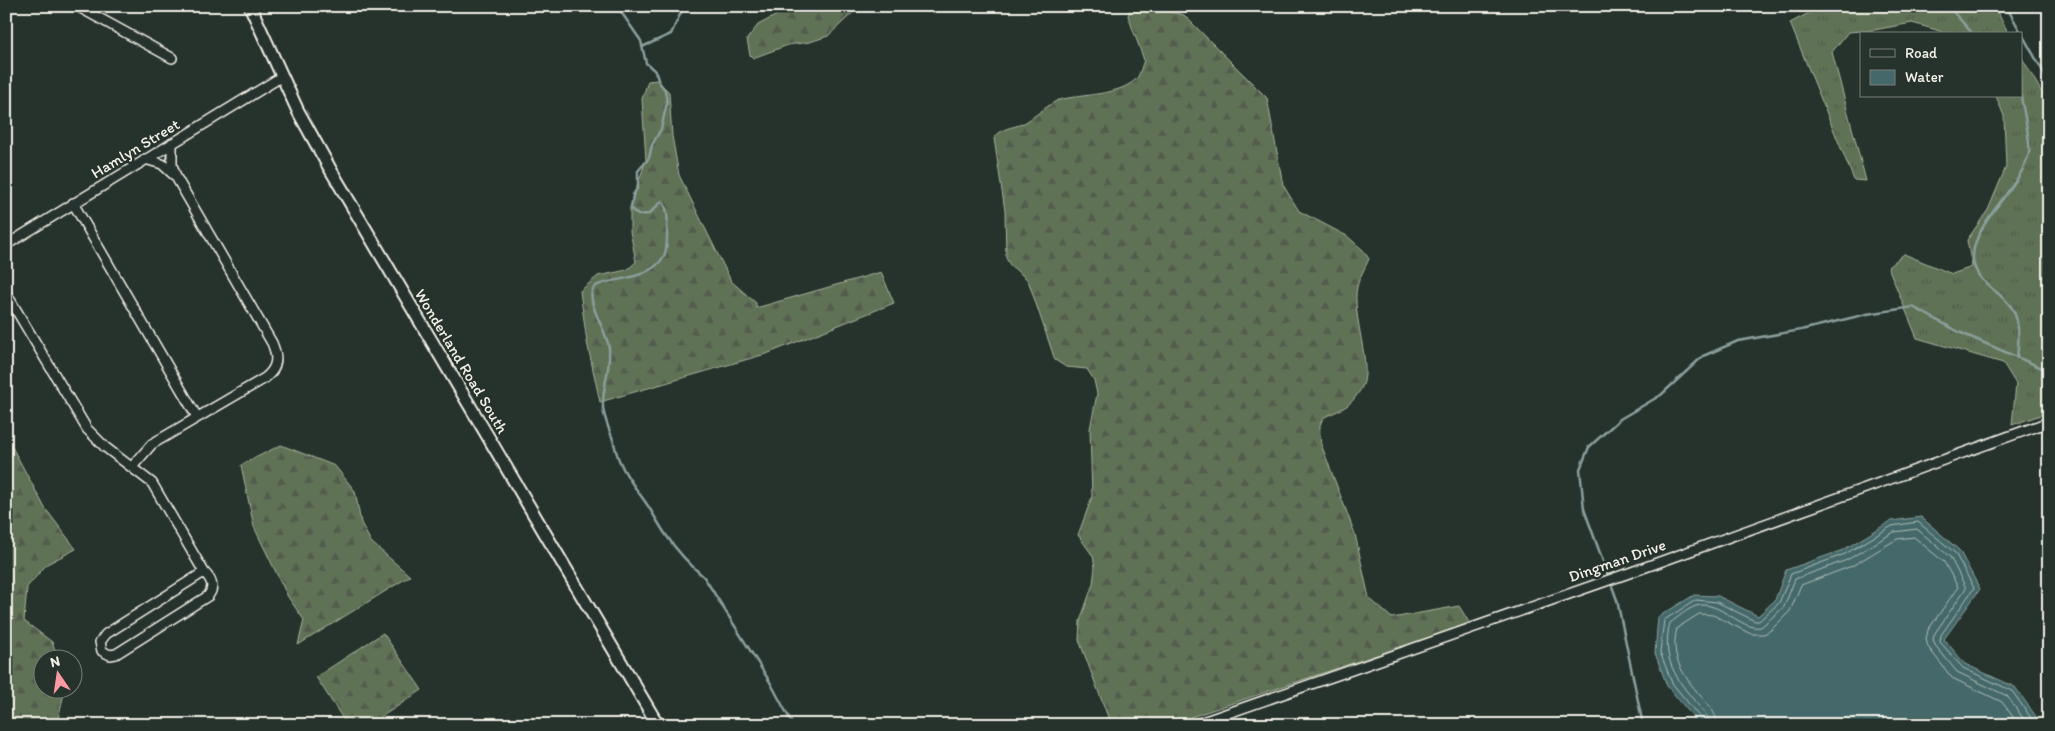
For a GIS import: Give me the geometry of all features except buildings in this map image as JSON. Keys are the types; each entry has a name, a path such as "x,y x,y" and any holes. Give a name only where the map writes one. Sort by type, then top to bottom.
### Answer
{"main road":[{"name":"Wonderland Road South","path":"250,6 281,77 329,167 658,725"}],"street":[{"path":"77,6 172,58"},
{"name":"Hamlyn Street","path":"6,245 281,77"},
{"path":"132,467 152,444 265,378 271,373 277,360 272,343 176,177 172,160 172,143"},
{"path":"145,159 162,164 176,177"},
{"path":"73,203 197,417"},
{"path":"6,293 87,430 105,447 152,483 212,585 212,591 208,596 116,654 110,655 102,651 100,642 106,634 204,572"},
{"name":"Dingman Drive","path":"1194,725 2049,422"}],"green space":[{"path":"791,6 860,6 828,36 810,42 788,45 753,58 750,55 747,39 758,25"},
{"path":"1135,6 1147,6 1184,15 1267,98 1283,185 1299,211 1347,236 1363,250 1369,259 1357,287 1356,298 1364,354 1365,378 1361,389 1350,404 1325,417 1322,421 1320,426 1321,444 1355,534 1369,598 1392,618 1459,606 1470,624 1167,725 1111,725 1079,640 1080,621 1093,584 1095,567 1093,556 1078,535 1092,497 1090,429 1097,394 1094,380 1087,369 1066,367 1055,360 1028,280 1010,265 1006,258 1005,211 994,138 1004,130 1024,123 1056,101 1111,91 1130,84 1137,78 1144,60 1128,16 1130,9"},
{"path":"1822,6 1994,6 2008,32 1941,32 1912,23 1874,30 1848,32 1832,52 1866,181 1854,180 1790,23"},
{"path":"2022,58 2049,105 2049,412 2012,425 2016,384 2003,363 1917,338 1888,267 1904,254 1952,274 1972,267 1967,240 1988,210 2006,167 2004,116 1997,98 2022,98"},
{"path":"657,80 669,92 672,136 679,175 731,281 756,303 756,308 881,272 894,303 769,353 600,402 587,342 580,291 598,276 627,270 636,262 630,231 630,207 646,160 642,99 648,81"},
{"path":"6,436 45,508 76,549 47,564 27,587 24,621 52,642 54,648 32,648 32,698 63,698 58,719 62,725 6,725"},
{"path":"281,445 335,466 355,491 361,523 371,542 410,576 298,645 304,620 288,597 254,527 241,465"},
{"path":"383,633 422,690 369,725 347,725 316,677"}],"water":[{"path":"1921,517 1959,550 1980,589 1944,639 1965,664 2015,687 2042,725 1700,725 1667,686 1655,653 1658,617 1694,595 1718,596 1758,616 1775,600 1786,570 1843,550 1891,521"}],"waterway":[{"path":"617,6 641,41 646,63 655,71 659,82 665,90 667,103 661,129 652,145 649,158 638,171 638,187 633,195 631,209 638,215 649,214 662,201 667,213 667,241 664,256 647,272 603,283 596,286 592,291 595,311 608,341 609,348 609,363 603,400 604,415 622,468 628,478 670,541 704,577 770,682 793,725"},
{"path":"642,47 671,34 684,6"},
{"path":"1948,6 1971,32"},
{"path":"2006,6 2021,32"},
{"path":"2022,34 2049,82"},
{"path":"2017,358 2017,322 2012,308 1980,277 1976,271 1973,256 1975,243 1981,230 2017,179 2029,153 2028,133 2021,98"},
{"path":"1643,725 1617,600 1584,509 1580,469 1589,447 1620,419 1661,395 1703,356 1738,341 1801,330 1867,314 1913,307 1959,332 2049,371"}]}
